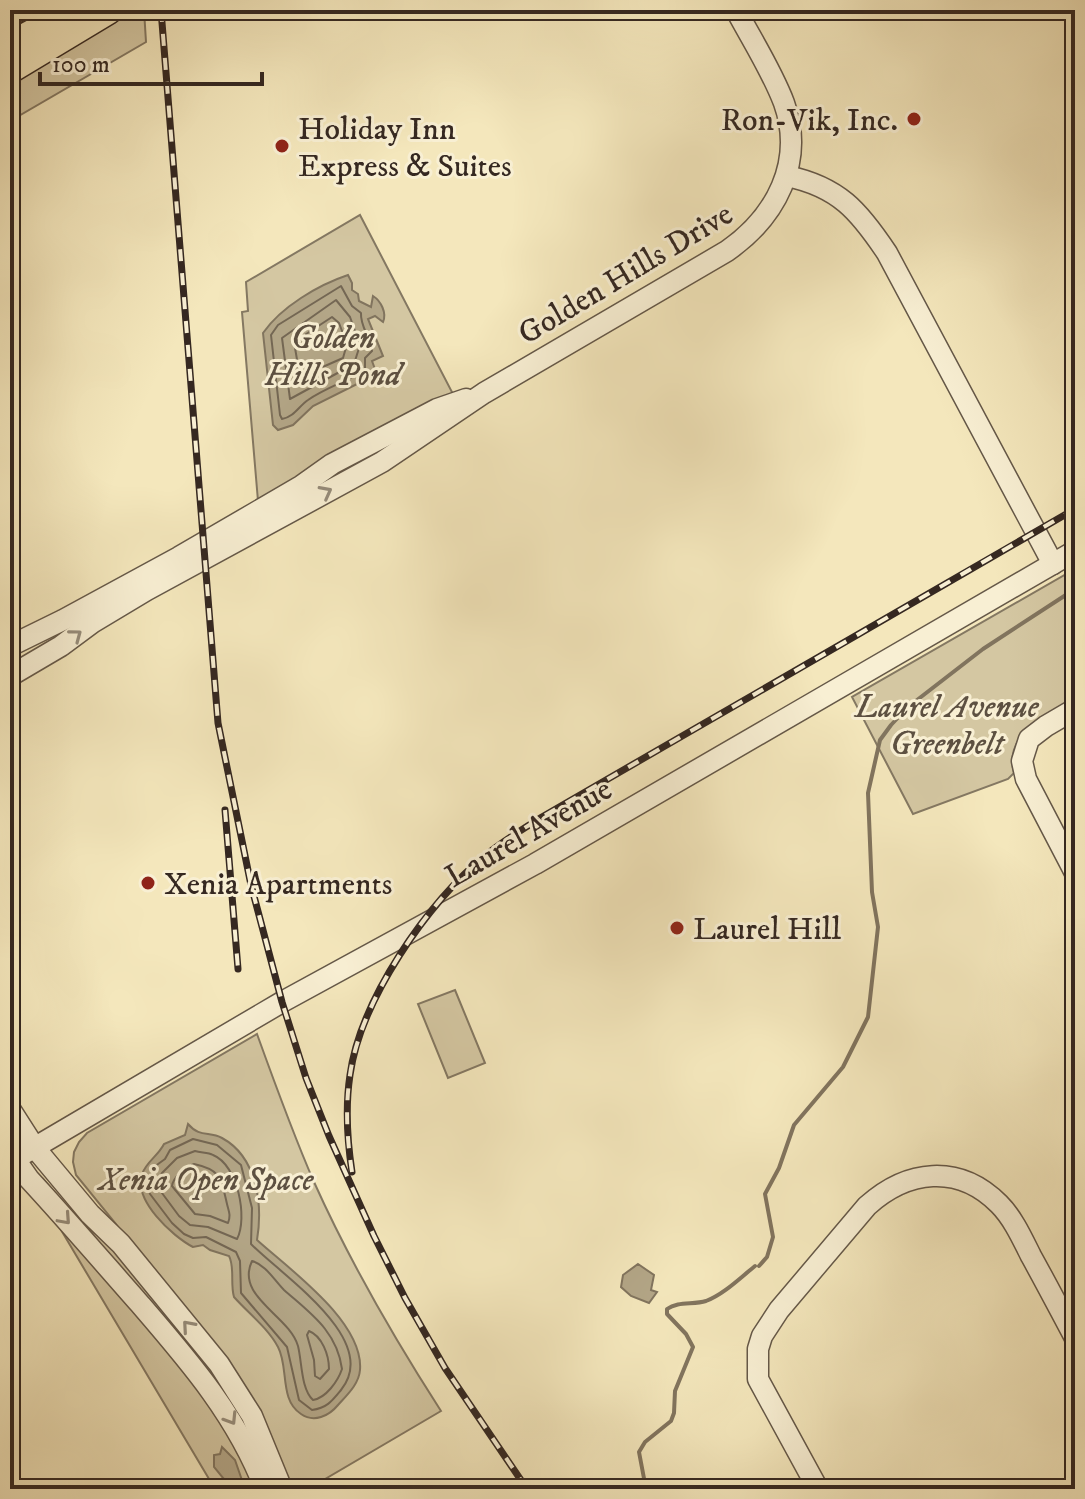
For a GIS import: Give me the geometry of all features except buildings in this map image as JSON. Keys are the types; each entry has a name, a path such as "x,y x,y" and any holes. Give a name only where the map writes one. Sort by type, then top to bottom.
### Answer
{"highway":[{"path":"10,46 76,10"},
{"path":"10,69 108,10"}],"street":[{"name":"Golden Hills Drive","path":"10,676 147,590 382,462 484,393 740,242 766,216 787,176 790,156 787,114 777,88 736,10"},
{"path":"787,176 837,195 855,209 870,227 887,253 1053,564"},
{"name":"Golden Hills Drive","path":"10,646 179,557 301,486 332,464 437,409 484,393"},
{"name":"Laurel Avenue","path":"12,1158 35,1148 258,1016 472,899 1075,551"},
{"path":"1075,709 1036,733 1025,746 1022,761 1026,779 1075,873"},
{"path":"10,1109 35,1148 90,1214 121,1244 219,1364 252,1416 282,1489"},
{"path":"12,1158 211,1389 252,1454 265,1489"},
{"path":"818,1489 758,1379 758,1349 770,1322 883,1191 902,1181 922,1176 944,1176 965,1181 984,1192 1010,1217 1075,1338"}],"green space":[{"path":"122,10 144,10 146,42 10,121 10,77"},
{"name":"Golden Hills Pond","path":"360,215 453,394 258,501 242,312 248,311 246,282"},
{"name":"Laurel Avenue Greenbelt","path":"1075,569 1075,698 1040,718 1021,736 1012,759 1014,773 1008,779 913,814 852,697"},
{"path":"455,990 485,1063 448,1078 418,1004"},
{"name":"Xenia Open Space","path":"257,1034 299,1146 342,1241 406,1356 441,1411 308,1489 288,1489 157,1282 76,1175 73,1162 74,1152 87,1133"},
{"name":"Xenia Open Space","path":"43,1179 80,1223 110,1244 199,1346 243,1410 253,1448 41,1181"},
{"name":"Xenia Open Space","path":"48,1208 209,1392 259,1489 215,1489"}],"water":[{"name":"Golden Hills Pond","path":"348,275 359,301 371,307 373,296 384,311 383,322 375,316 368,319 383,356 372,361 375,369 373,379 313,406 293,425 278,430 273,425 263,333 280,314 301,298"},
{"path":"188,1124 201,1133 222,1138 243,1157 258,1197 257,1240 322,1298 350,1334 358,1352 359,1375 349,1393 326,1415 306,1417 294,1408 287,1392 278,1347 234,1297 229,1256 203,1245 193,1247 184,1242 156,1216 143,1195 141,1184 144,1169 164,1144 185,1135"},
{"path":"638,1264 654,1275 651,1290 657,1292 649,1303 631,1296 621,1287 623,1275"},
{"path":"222,1447 235,1460 245,1489 232,1489 214,1467 214,1455 220,1454"}],"waterway":[{"path":"759,1266 767,1257 773,1237 765,1194 779,1168 794,1125 843,1067 868,1017 878,927 872,892 868,793 880,740 908,707 983,649 1075,589"},
{"path":"646,1489 639,1452 645,1442 671,1421 675,1391 693,1347 686,1334 667,1314 667,1309 713,1298 755,1266"}],"railway":[{"path":"161,10 218,723 251,885 306,1078 374,1236 445,1368 527,1489"},
{"path":"352,1172 347,1124 348,1087 356,1046 367,1016 400,954 420,925 464,875 499,845 542,817 1075,509"},
{"path":"225,810 238,969"}],"place":[{"name":"Ron-Vik, Inc.","path":"914,119"},
{"name":"Holiday Inn Express & Suites","path":"282,146"},
{"name":"Xenia Apartments","path":"148,883"},
{"name":"Laurel Hill","path":"677,928"}]}
